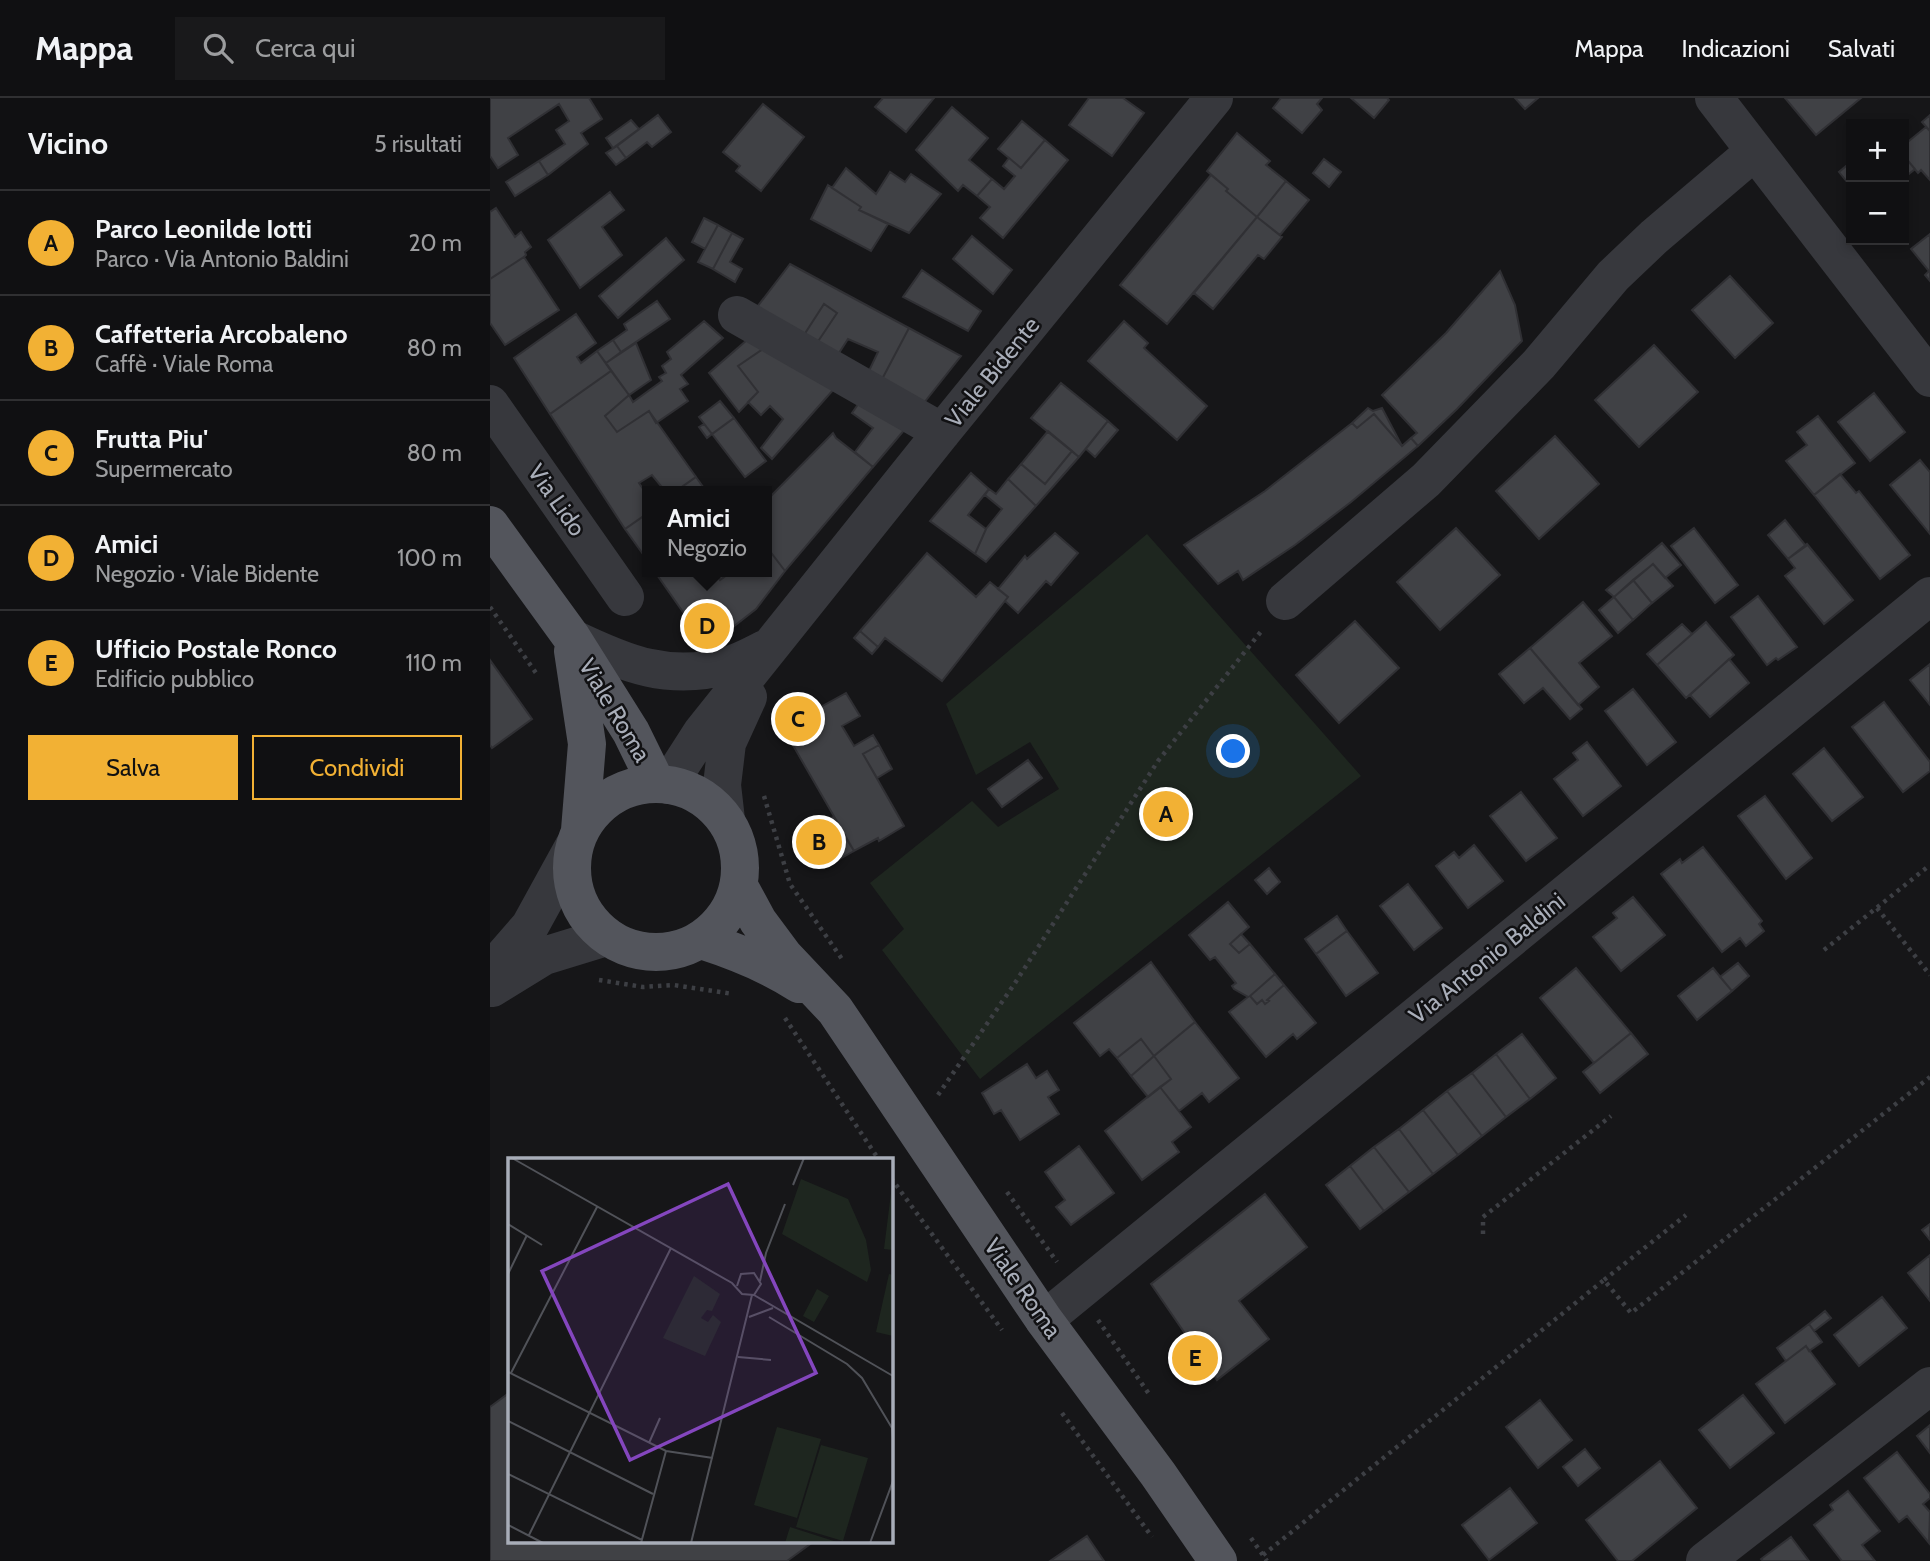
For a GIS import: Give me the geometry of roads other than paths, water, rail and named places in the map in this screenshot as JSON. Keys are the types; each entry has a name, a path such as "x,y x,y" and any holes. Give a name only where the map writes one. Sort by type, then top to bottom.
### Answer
{"main road":[{"name":"Viale Roma","path":"490,525 572,638 662,784"},
{"name":"Viale Roma","path":"572,638 587,744 577,838"},
{"path":"662,784 683,788 707,800 726,820 737,840 741,863 739,886 732,907 718,926 701,940 678,950 653,953 629,948 606,937 588,918 576,896 571,871 577,838 599,805 625,788 662,784"},
{"name":"Viale Roma","path":"739,886 758,921 784,956 835,1010 1044,1320 1158,1474 1218,1561"},
{"name":"Viale Roma","path":"701,940 741,953 786,976 835,1010"}],"street":[{"name":"Viale Bidente","path":"662,784 942,432 1214,98"},
{"path":"1714,98 1930,378"},
{"path":"1285,601 1426,480 1539,364 1613,276 1654,237 1755,151"},
{"path":"737,315 942,432"},
{"name":"Via Lido","path":"490,404 625,597"},
{"name":"Via Antonio Baldini","path":"1044,1320 1930,596"},
{"name":"Viale Bidente","path":"572,638 618,660 678,673 732,665 771,646"},
{"name":"Viale Bidente","path":"726,820 722,785 727,743 771,646"},
{"path":"490,972 530,926 577,838"},
{"path":"490,989 544,956 606,937"},
{"path":"1705,1561 1930,1386"}],"place":[{"name":"Amici","path":"707,626"},
{"name":"Frutta Piu'","path":"798,719"},
{"name":"Parco Leonilde Iotti","path":"1166,814"},
{"name":"Caffetteria Arcobaleno","path":"819,842"},
{"name":"Ufficio Postale Ronco","path":"1195,1358"}]}
